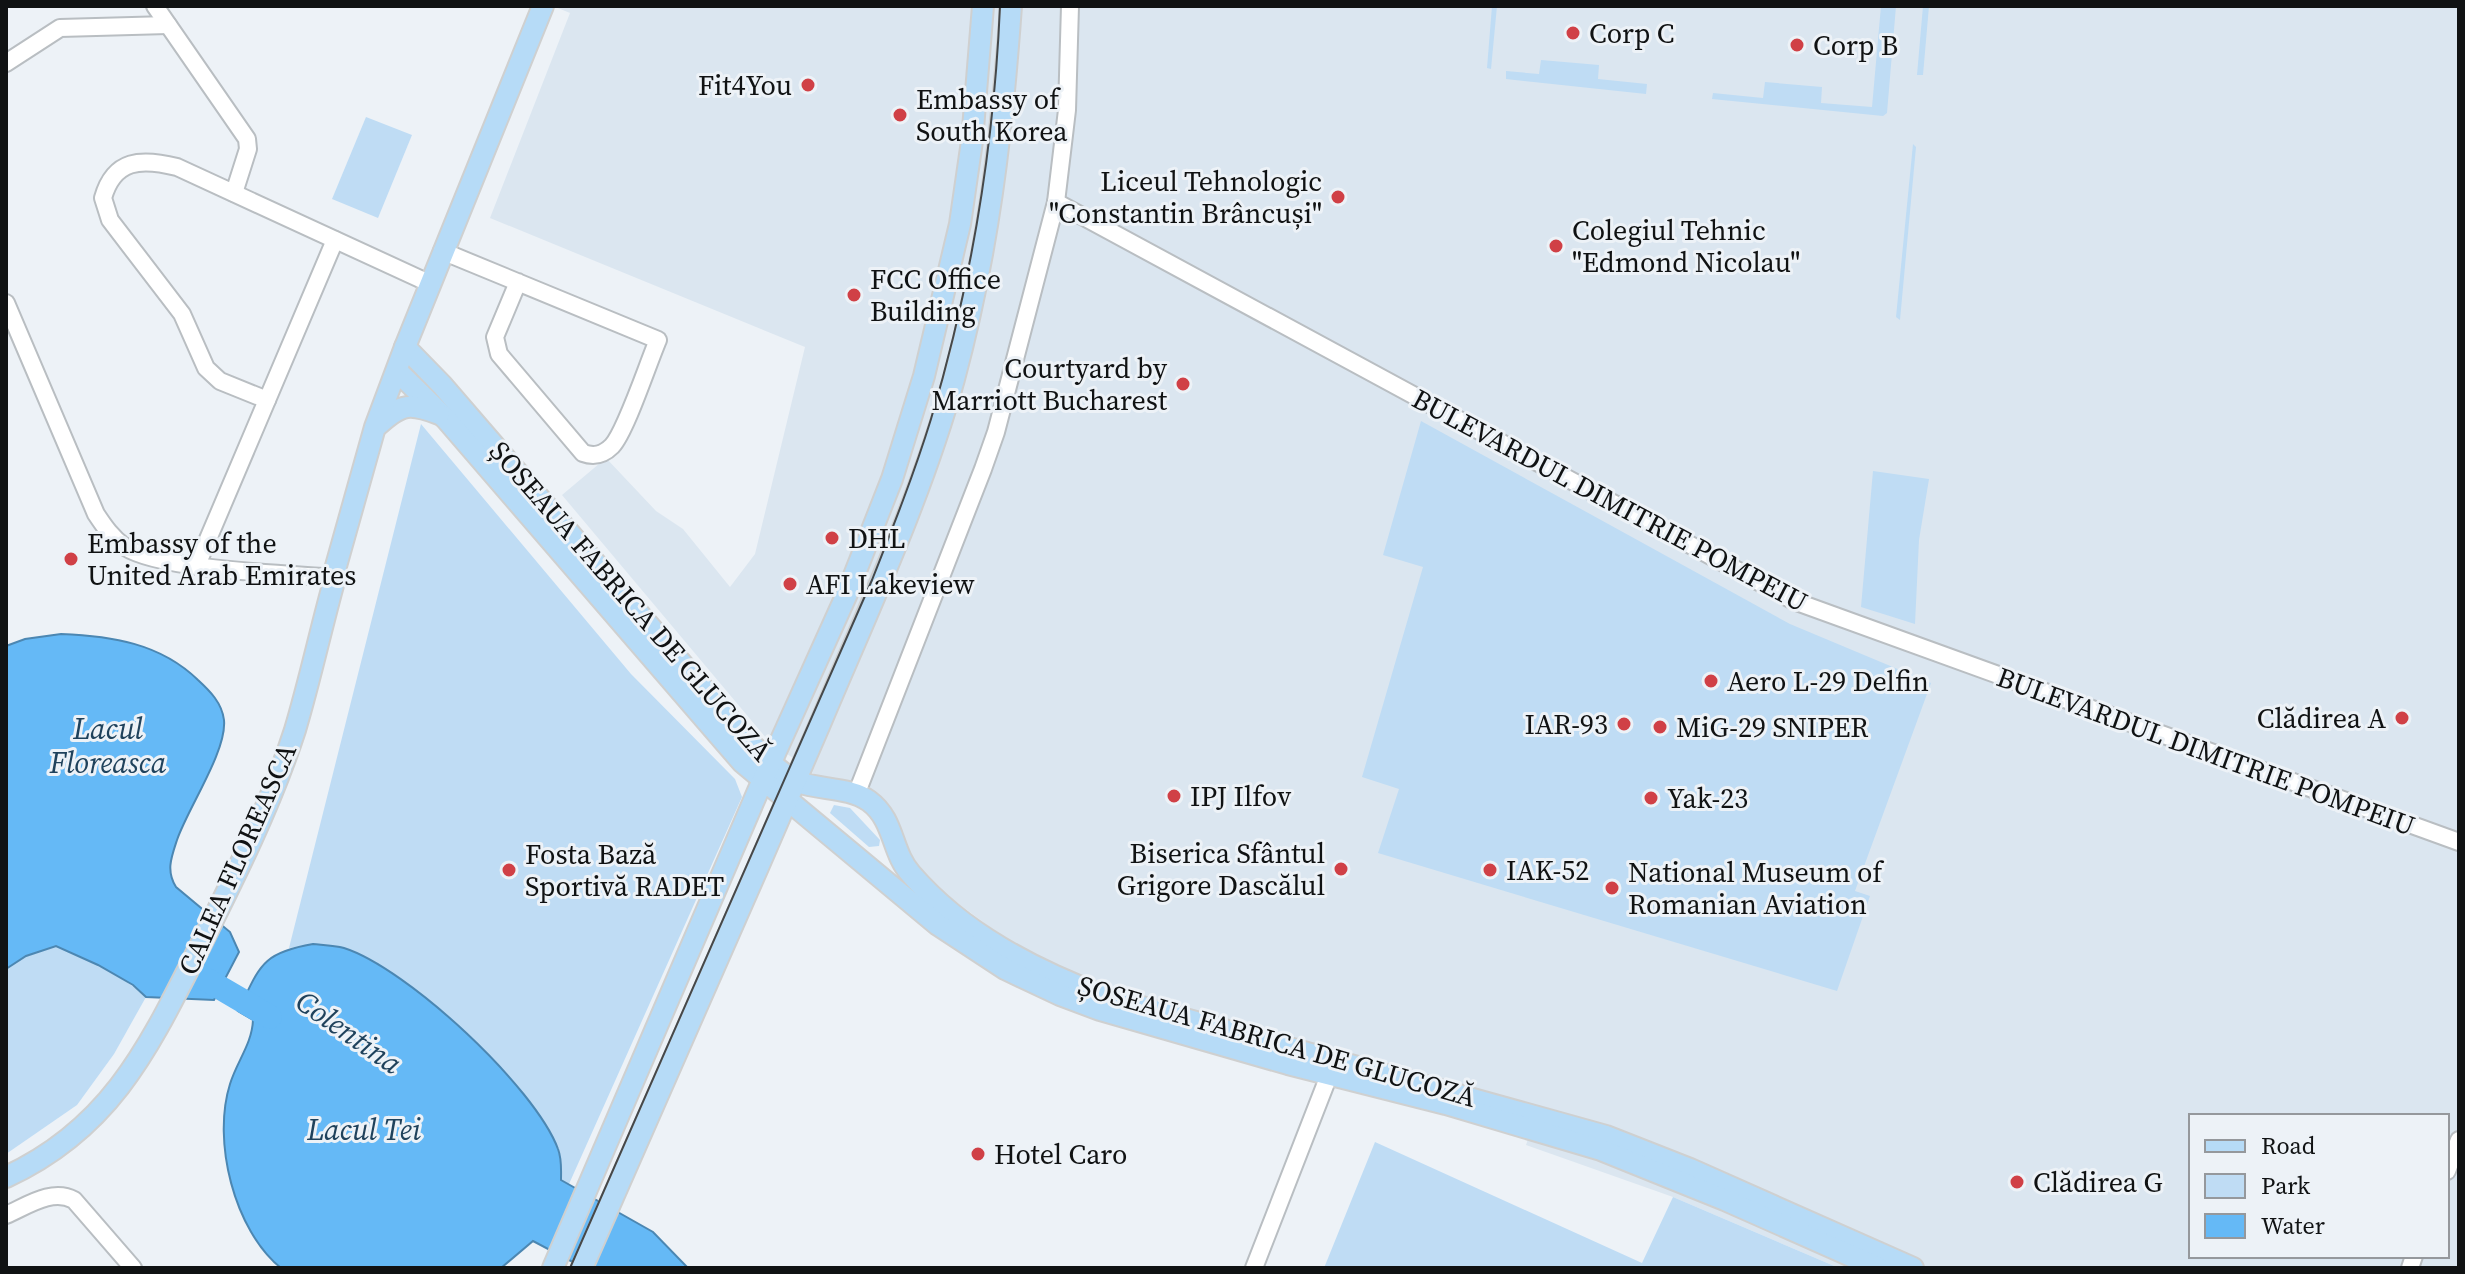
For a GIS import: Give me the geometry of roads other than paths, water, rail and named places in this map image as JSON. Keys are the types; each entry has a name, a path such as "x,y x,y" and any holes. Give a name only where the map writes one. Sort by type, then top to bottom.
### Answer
{"main road":[{"name":"CALEA FLOREASCA","path":"6,1177 38,1161 73,1137 97,1114 134,1068 175,996 254,835 287,752 304,698 336,566 375,427 442,251 543,6"},
{"path":"553,1268 862,557 892,479 918,398 960,224 972,141 983,6"},
{"path":"582,1268 792,791 918,492 954,377 976,287 996,179 1011,6"},
{"name":"ȘOSEAUA FABRICA DE GLUCOZĂ","path":"405,347 442,385 732,724 767,772"},
{"name":"ȘOSEAUA FABRICA DE GLUCOZĂ","path":"397,371 443,416 716,734 792,791 838,840 938,925 995,963 1031,982 1100,1010 1606,1136 1704,1175 1913,1268"},
{"path":"375,427 403,407 419,407 443,416"},
{"name":"ȘOSEAUA FABRICA DE GLUCOZĂ","path":"792,791 856,795 877,808 886,820 906,868 950,910 999,946 1044,972 1106,997 1610,1153 1849,1262 1878,1268"},
{"path":"838,840 865,856 878,858 888,851 895,840"}],"street":[{"path":"155,6 247,139 248,149 234,193"},
{"path":"856,795 996,432 1056,202 1067,110 1070,6"},
{"path":"6,63 60,28 168,25"},
{"path":"267,400 220,381 206,368 182,314 110,220 103,198 113,175 122,167 135,162 177,167 431,284"},
{"name":"BULEVARDUL DIMITRIE POMPEIU","path":"1056,202 1794,601 2459,842"},
{"path":"197,565 335,240"},
{"path":"442,251 518,282 658,340 618,438 603,454 583,453 499,354 495,337 518,282"},
{"path":"6,303 96,514 106,529 126,548 142,555 197,565 335,578"},
{"path":"1254,1268 1333,1067"},
{"path":"2449,1166 2459,1140"},
{"path":"6,1215 65,1195 74,1200 133,1268"}],"water":[{"name":"Lacul Floreasca","path":"61,634 116,640 168,657 207,688 221,708 224,720 219,747 182,827 170,870 176,887 230,932 239,952 214,1000 146,997 133,985 98,965 56,946 26,956 6,969 6,646 25,639"},
{"name":"Lacul Tei","path":"313,944 344,948 370,960 433,1004 497,1063 524,1094 545,1123 558,1149 561,1180 653,1232 688,1268 584,1268 533,1241 501,1268 281,1268 265,1252 239,1208 226,1157 225,1107 230,1084 252,1029 253,1020 238,1011 257,973 282,952"}],"waterway":[{"name":"Colentina","path":"195,973 270,1017"}],"tram line":[{"path":"570,1268 872,580 918,460 945,369 969,266 986,163 1000,6"}],"place":[{"name":"Corp C","path":"1573,33"},
{"name":"Corp B","path":"1797,45"},
{"name":"Fit4You","path":"808,85"},
{"name":"Embassy of South Korea","path":"900,115"},
{"name":"Liceul Tehnologic \"Constantin Brâncuși\"","path":"1338,197"},
{"name":"Colegiul Tehnic \"Edmond Nicolau\"","path":"1556,246"},
{"name":"FCC Office Building","path":"854,295"},
{"name":"Courtyard by Marriott Bucharest","path":"1183,384"},
{"name":"DHL","path":"832,538"},
{"name":"Embassy of the United Arab Emirates","path":"71,559"},
{"name":"AFI Lakeview","path":"790,584"},
{"name":"Aero L-29 Delfin","path":"1711,681"},
{"name":"Clădirea A","path":"2402,718"},
{"name":"IAR-93","path":"1624,724"},
{"name":"MiG-29 SNIPER","path":"1660,727"},
{"name":"IPJ Ilfov","path":"1174,796"},
{"name":"Yak-23","path":"1651,798"},
{"name":"Biserica Sfântul Grigore Dascălul","path":"1341,869"},
{"name":"Fosta Bază Sportivă RADET","path":"509,870"},
{"name":"IAK-52","path":"1490,870"},
{"name":"National Museum of Romanian Aviation","path":"1612,888"},
{"name":"Hotel Caro","path":"978,1154"},
{"name":"Clădirea G","path":"2017,1182"}]}
